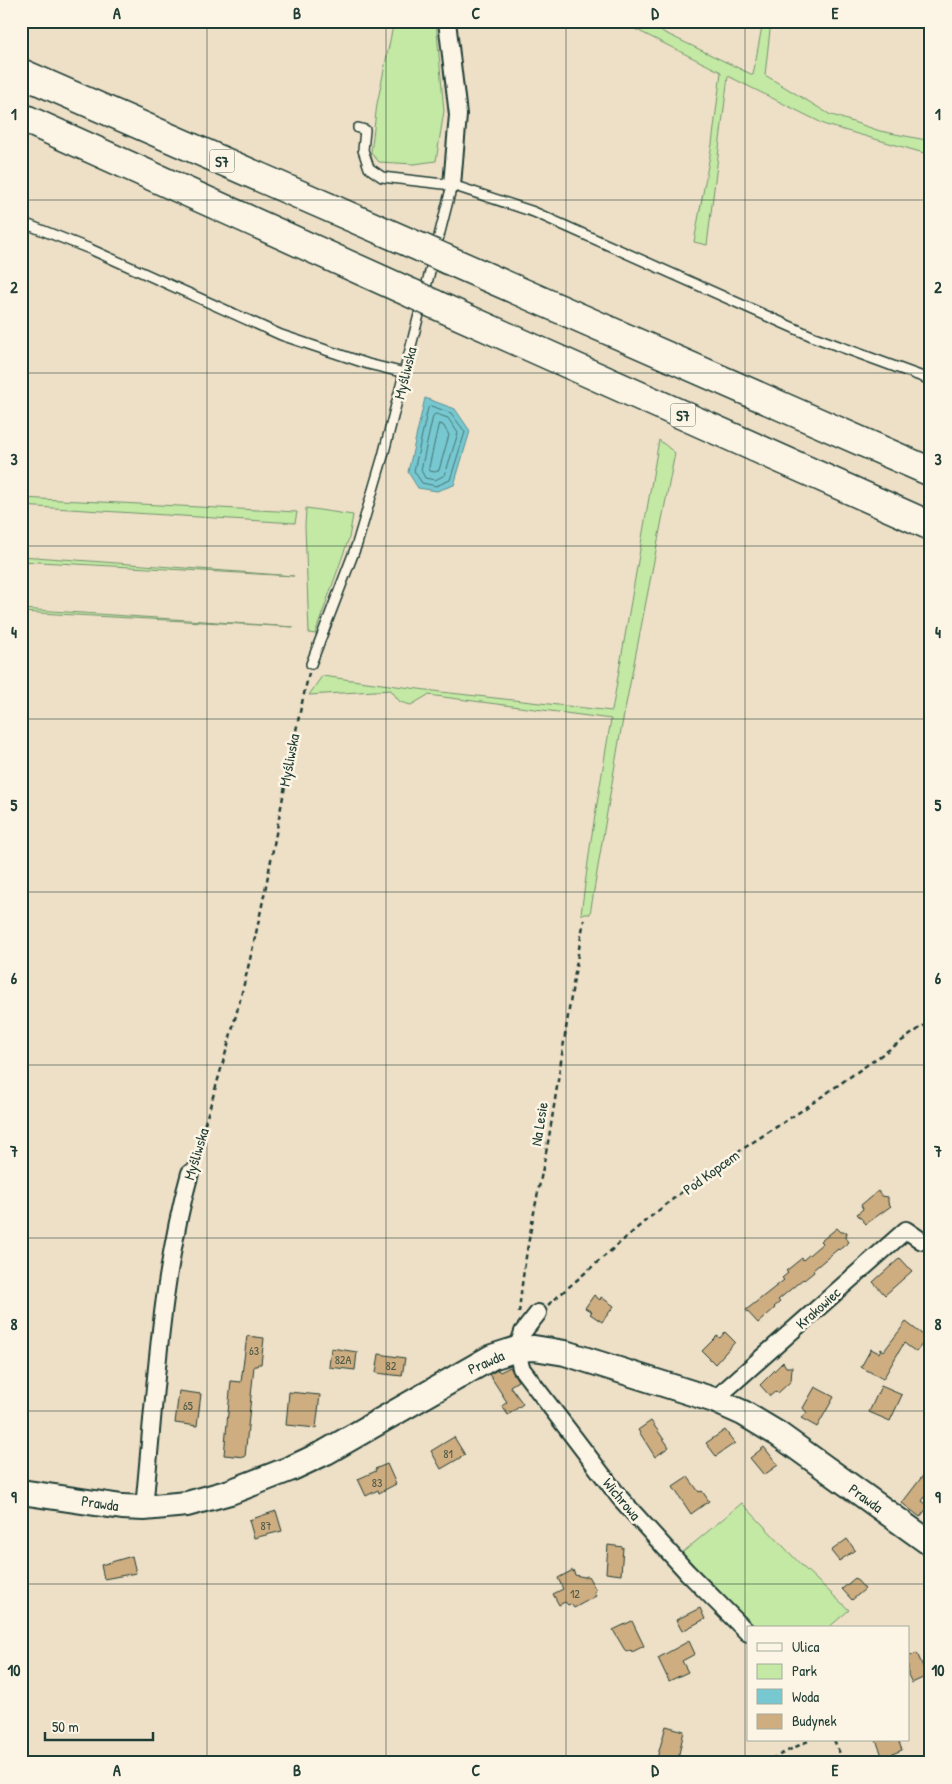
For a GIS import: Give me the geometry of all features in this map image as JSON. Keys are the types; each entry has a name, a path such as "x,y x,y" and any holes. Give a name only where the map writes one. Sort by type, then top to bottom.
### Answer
{"highway":[{"name":"S7","path":"21,73 931,472"},
{"name":"S7","path":"21,117 931,526"}],"street":[{"name":"Myśliwska","path":"447,21 458,115 452,185"},
{"name":"Myśliwska","path":"144,1508 165,1304 176,1228 190,1172"},
{"name":"Krakowiec","path":"714,1400 906,1230 922,1241"},
{"path":"520,1341 538,1313"},
{"name":"Prawda","path":"21,1492 122,1507 144,1508 187,1504 230,1492 292,1468 326,1452 520,1341 534,1348 565,1353 714,1400 743,1413 778,1434 931,1544"},
{"name":"Wichrowa","path":"520,1341 521,1368 620,1498 687,1572 747,1632"}],"lane":[{"path":"358,128 365,130 363,150 369,168 382,177 452,185 534,212 814,337 931,380"},
{"name":"Myśliwska","path":"311,664 357,544 383,456 452,185"},
{"path":"21,222 90,250 281,335 368,364 405,373"}],"path":[{"name":"Myśliwska","path":"190,1172 231,1037 252,953 296,729 311,664"},
{"name":"Na Lesie","path":"520,1341 519,1322 527,1248 549,1137 570,994 584,920"},
{"name":"Pod Kopcem","path":"538,1313 644,1222 707,1172 801,1111 923,1026 931,1023"},
{"path":"764,1763 806,1742"},
{"path":"835,1742 844,1763"}],"green space":[{"path":"394,21 436,21 444,111 436,161 414,164 379,162 371,153 377,104"},
{"path":"619,21 640,21 753,75 763,21 771,21 765,75 829,114 880,131 931,141 931,155 826,125 728,76 707,245 694,242 712,144 721,72"},
{"path":"659,440 675,453 620,735 590,914 581,914 611,719 428,695 411,705 400,702 391,690 309,695 322,676 441,692 612,711"},
{"path":"21,498 297,512 295,523 21,506"},
{"path":"306,508 353,515 349,538 315,634 309,633"},
{"path":"21,556 294,576 21,561"},
{"path":"21,609 294,627 21,612"},
{"path":"742,1503 804,1568 849,1610 830,1626 754,1626 682,1553"}],"water":[{"path":"425,398 455,409 470,431 454,485 437,491 418,488 408,472"}],"building":[{"path":"878,1191 882,1196 888,1197 888,1203 891,1206 866,1224 857,1214 863,1209 861,1205"},
{"path":"837,1228 841,1232 847,1232 846,1238 849,1242 838,1249 813,1270 814,1272 778,1300 780,1302 775,1308 758,1323 746,1310 784,1280 782,1278 788,1273 786,1271 802,1258 803,1260"},
{"path":"900,1258 912,1271 885,1295 873,1282"},
{"path":"594,1295 600,1300 601,1297 614,1306 602,1322 585,1308"},
{"path":"906,1322 927,1338 916,1352 904,1343 883,1379 861,1367 871,1349 879,1353 881,1349 884,1351"},
{"path":"725,1332 735,1342 715,1364 702,1351 717,1336 720,1338"},
{"path":"247,1336 264,1338 261,1364 254,1366 245,1457 224,1455 231,1381 241,1382"},
{"path":"331,1348 357,1352 355,1370 329,1367"},
{"path":"379,1354 405,1358 402,1376 376,1373"},
{"path":"783,1362 786,1367 792,1367 791,1381 778,1393 776,1391 770,1396 760,1385"},
{"path":"510,1367 518,1381 510,1386 523,1404 508,1415 502,1406 507,1402 489,1374 498,1370 500,1372"},
{"path":"881,1386 902,1395 890,1421 869,1412"},
{"path":"815,1387 834,1397 817,1427 801,1418 807,1413 803,1408"},
{"path":"179,1391 201,1394 197,1426 175,1423"},
{"path":"289,1392 320,1395 316,1428 286,1425"},
{"path":"651,1421 669,1447 655,1457 638,1430"},
{"path":"725,1430 735,1443 716,1456 706,1443"},
{"path":"454,1437 465,1455 441,1469 431,1451"},
{"path":"764,1447 778,1465 764,1475 750,1458"},
{"path":"387,1464 396,1484 379,1493 378,1490 366,1496 358,1479"},
{"path":"931,1465 931,1489 922,1501 929,1506 920,1517 902,1503"},
{"path":"688,1477 699,1492 702,1491 709,1501 691,1514 673,1487"},
{"path":"276,1511 282,1531 254,1538 249,1520"},
{"path":"847,1539 855,1550 839,1561 831,1551"},
{"path":"608,1545 623,1547 621,1575 606,1573"},
{"path":"132,1556 136,1573 104,1579 101,1565"},
{"path":"573,1570 575,1575 588,1576 596,1590 594,1592 596,1596 574,1608 571,1604 568,1605 565,1602 559,1605 553,1594 563,1589 558,1578"},
{"path":"855,1578 865,1589 852,1600 842,1589"},
{"path":"700,1608 705,1619 682,1631 676,1620"},
{"path":"632,1621 644,1646 632,1652 631,1650 626,1652 613,1630"},
{"path":"689,1641 695,1654 682,1661 688,1672 669,1681 658,1658"},
{"path":"917,1653 927,1676 912,1683 910,1679 910,1656"},
{"path":"666,1726 684,1731 677,1763 657,1758"},
{"path":"877,1742 899,1742 902,1750 883,1758"}]}
